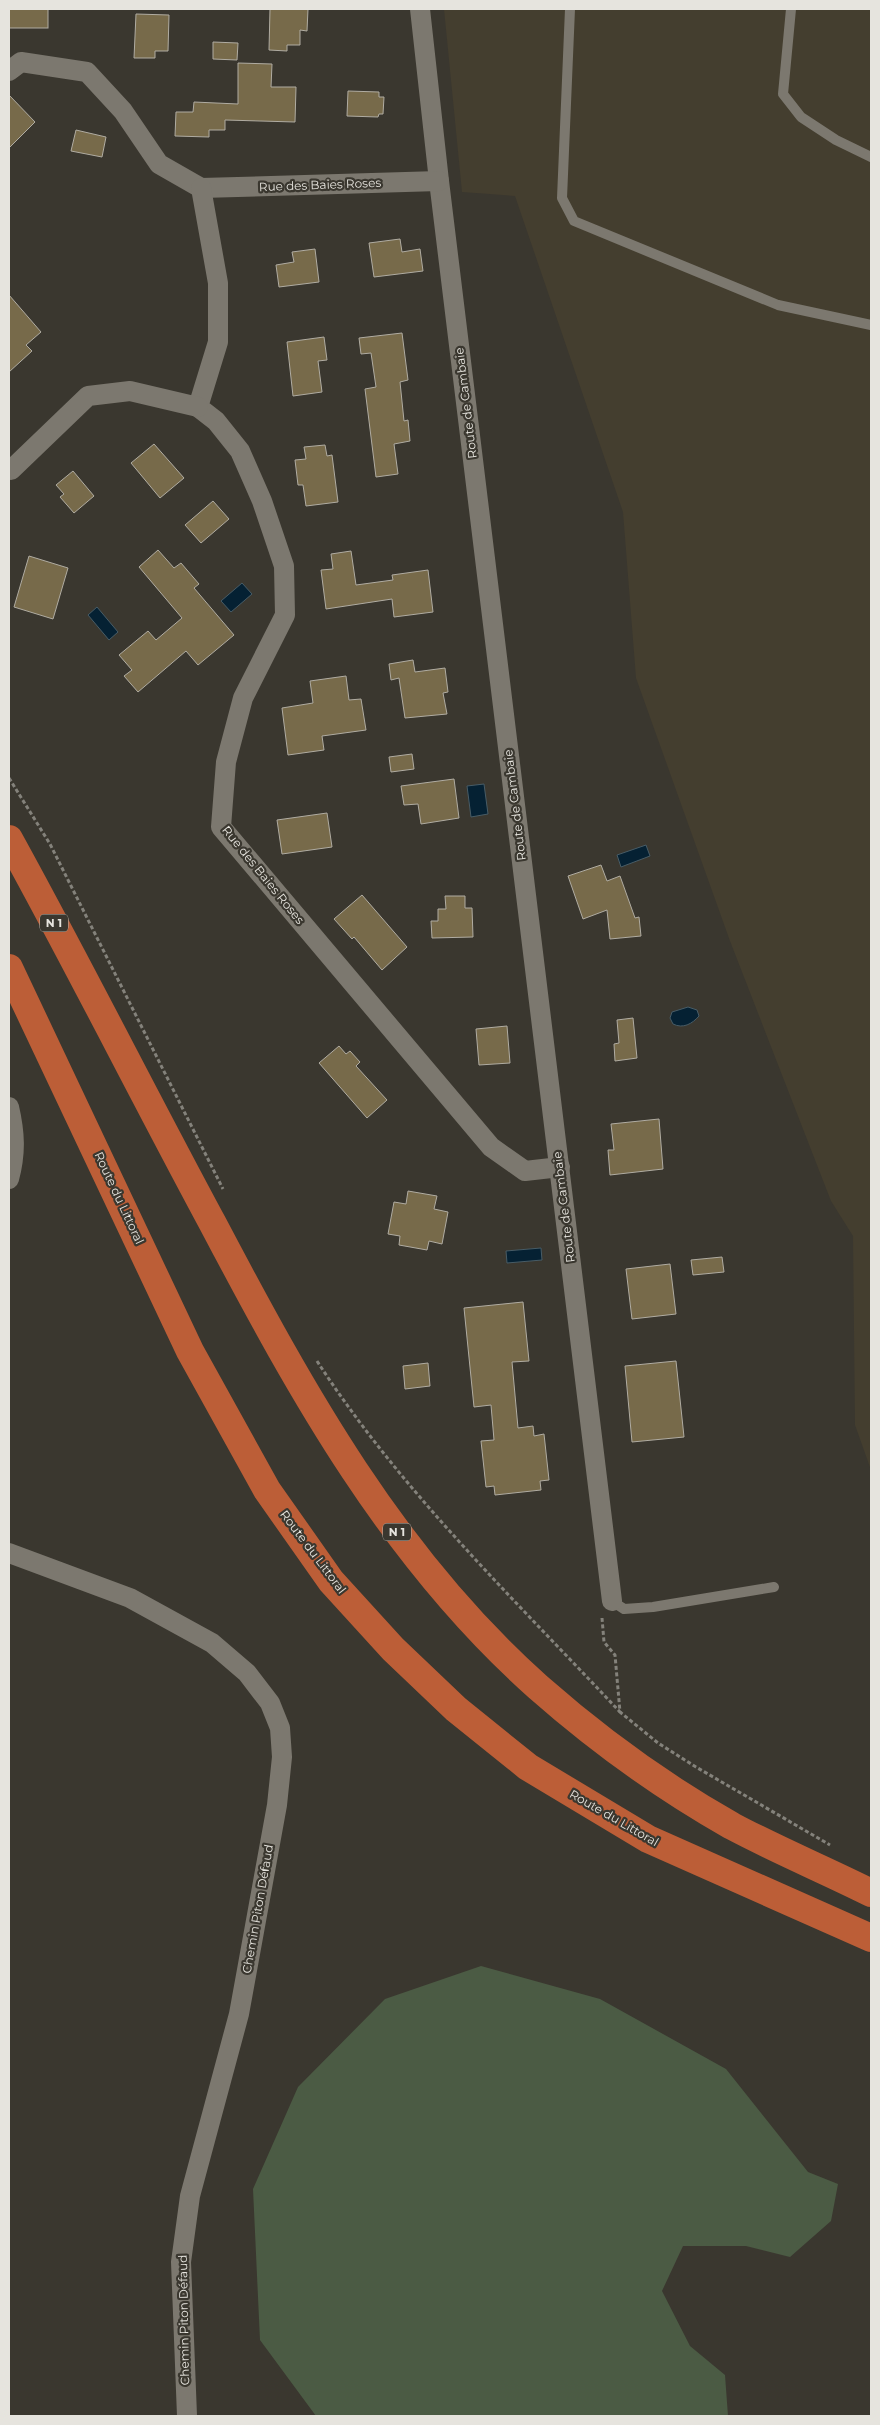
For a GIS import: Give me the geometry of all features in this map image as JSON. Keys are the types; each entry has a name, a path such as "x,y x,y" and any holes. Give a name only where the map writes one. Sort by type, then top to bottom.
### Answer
{"highway":[{"name":"N 1","path":"9,839 283,1356 351,1467 416,1558 471,1620 537,1686 636,1764 732,1826 871,1893"},
{"name":"Route du Littoral","path":"9,968 190,1351 267,1490 331,1581 400,1656 456,1709 528,1767 648,1839 871,1938"}],"street":[{"name":"Route de Cambaie","path":"420,9 438,181 612,1601"},
{"path":"9,71 21,62 87,72 123,111 159,164 201,188 218,283 218,342 198,407"},
{"name":"Rue des Baies Roses","path":"201,188 438,181"},
{"name":"Rue des Baies Roses","path":"12,470 88,396 130,390 198,407 216,421 240,451 262,501 284,566 285,615 243,698 226,762 221,826 491,1147 524,1171 560,1167"},
{"path":"9,1107 15,1132 15,1151 9,1179"},
{"name":"Chemin Piton Défaud","path":"9,1553 130,1598 212,1643 247,1673 270,1703 280,1728 282,1756 277,1805 239,2014 190,2196 181,2262 187,2416"}],"lane":[{"path":"570,9 562,198 574,221 778,305 871,325"},
{"path":"791,9 783,94 800,117 836,140 871,157"},
{"path":"612,1601 624,1610 774,1587"}],"path":[{"path":"9,778 50,844 224,1191"},
{"path":"313,1353 338,1392 429,1509 620,1712 658,1743 831,1846"},
{"path":"612,1601 602,1615 604,1642 615,1655 620,1712"}],"shaded area":[{"path":"444,9 871,9 871,1470 855,1425 853,1236 831,1201 730,941 636,678 623,512 515,196 462,192"}],"green space":[{"path":"481,1966 600,1999 726,2069 808,2172 838,2184 831,2221 790,2257 746,2246 683,2246 662,2291 690,2346 725,2375 728,2416 316,2416 260,2340 253,2189 298,2087 385,1999"}],"water":[{"path":"242,583 252,594 231,612 221,601"},
{"path":"97,607 118,632 109,640 88,615"},
{"path":"484,784 488,814 471,817 467,786"},
{"path":"646,845 650,856 621,867 617,855"},
{"path":"688,1007 697,1010 699,1016 687,1025 673,1024 670,1018 672,1012"},
{"path":"541,1248 542,1260 507,1263 506,1251"}],"building":[{"path":"9,9 48,9 48,28 9,28"},
{"path":"270,9 308,9 307,31 300,30 300,45 287,45 287,51 269,50"},
{"path":"136,14 169,15 168,51 155,51 155,58 134,58"},
{"path":"213,42 238,43 237,60 213,59"},
{"path":"238,63 272,64 271,87 296,87 295,122 225,120 225,130 209,130 209,137 175,136 176,112 193,112 194,102 238,104"},
{"path":"348,91 379,92 379,97 384,97 383,114 379,114 378,117 347,116"},
{"path":"9,95 35,122 9,148"},
{"path":"76,130 106,137 102,157 71,151"},
{"path":"400,239 402,252 420,249 423,271 374,277 369,243"},
{"path":"315,249 319,282 279,287 276,265 294,262 292,252"},
{"path":"9,295 41,332 26,345 32,351 9,372"},
{"path":"402,333 408,380 400,382 404,421 408,420 410,441 394,444 398,474 376,477 365,389 376,387 371,353 361,354 359,338"},
{"path":"324,337 327,360 318,361 322,392 293,396 287,342"},
{"path":"154,444 184,478 160,498 131,463"},
{"path":"325,445 327,456 332,455 338,502 306,506 303,485 298,485 295,460 306,459 304,447"},
{"path":"73,471 94,496 74,513 60,497 64,494 56,485"},
{"path":"213,501 229,519 201,543 185,525"},
{"path":"158,550 174,568 181,563 199,584 194,588 234,635 198,665 186,651 138,692 124,676 132,670 119,655 148,631 156,640 182,618 139,567"},
{"path":"351,551 356,585 393,580 392,575 428,570 433,612 394,617 392,599 326,609 321,570 333,569 331,554"},
{"path":"29,556 68,568 53,619 14,607"},
{"path":"413,660 415,672 445,668 448,692 443,693 447,714 405,718 399,678 391,680 389,664"},
{"path":"346,676 349,700 361,699 366,730 322,736 324,750 288,755 282,708 313,703 310,681"},
{"path":"412,754 414,769 391,772 389,757"},
{"path":"454,779 459,818 421,824 418,804 404,805 401,786"},
{"path":"327,813 332,847 282,854 277,820"},
{"path":"601,865 607,881 620,876 635,918 639,917 641,936 610,939 607,910 583,919 568,876"},
{"path":"362,895 407,947 382,970 354,937 352,939 334,919"},
{"path":"445,896 465,896 465,908 472,908 473,937 432,938 431,921 438,921 438,909 446,909"},
{"path":"633,1018 637,1058 615,1061 614,1044 619,1043 617,1020"},
{"path":"507,1026 510,1063 479,1065 476,1029"},
{"path":"339,1046 346,1054 350,1051 360,1062 356,1066 387,1100 367,1118 319,1063"},
{"path":"659,1119 663,1169 610,1175 608,1150 614,1150 611,1124"},
{"path":"408,1191 437,1196 434,1209 448,1212 442,1244 429,1241 427,1250 399,1245 400,1236 388,1234 394,1202 406,1204"},
{"path":"722,1257 724,1272 693,1275 691,1260"},
{"path":"670,1264 676,1314 632,1319 626,1269"},
{"path":"523,1302 529,1361 512,1362 518,1428 533,1426 534,1436 544,1434 549,1480 540,1481 541,1490 495,1495 494,1486 486,1487 481,1441 494,1440 491,1405 474,1407 464,1308"},
{"path":"676,1361 684,1437 632,1442 625,1366"},
{"path":"428,1363 430,1386 405,1389 403,1366"}]}
